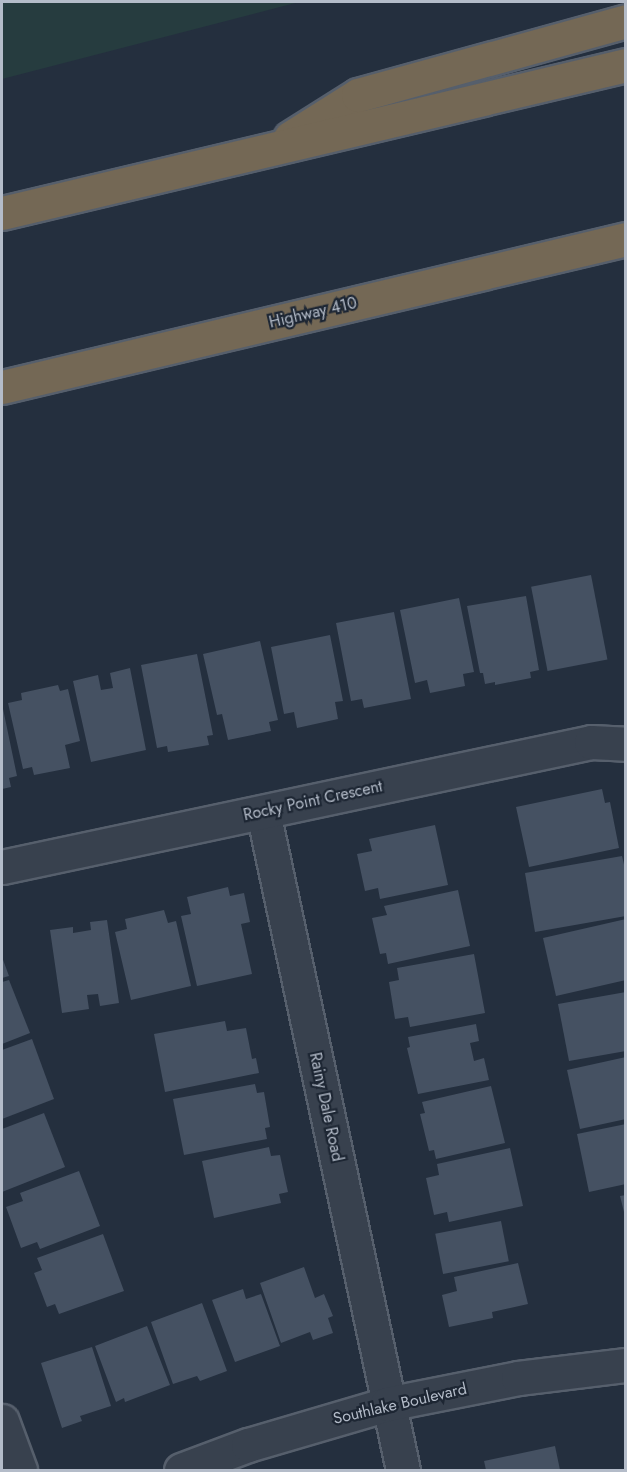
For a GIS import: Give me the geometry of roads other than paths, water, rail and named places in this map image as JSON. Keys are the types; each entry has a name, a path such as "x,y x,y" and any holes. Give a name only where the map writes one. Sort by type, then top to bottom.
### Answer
{"highway":[{"path":"268,152 358,95 626,21"},
{"path":"2,213 268,152 626,65"},
{"name":"Highway 410","path":"2,387 626,238"}],"street":[{"name":"Rocky Point Crescent","path":"2,867 591,742 626,744"},
{"name":"Rainy Dale Road","path":"263,812 387,1404 403,1470"},
{"name":"Southlake Boulevard","path":"182,1470 248,1445 387,1404 518,1378 626,1365"},
{"path":"2,1421 20,1470"}]}
